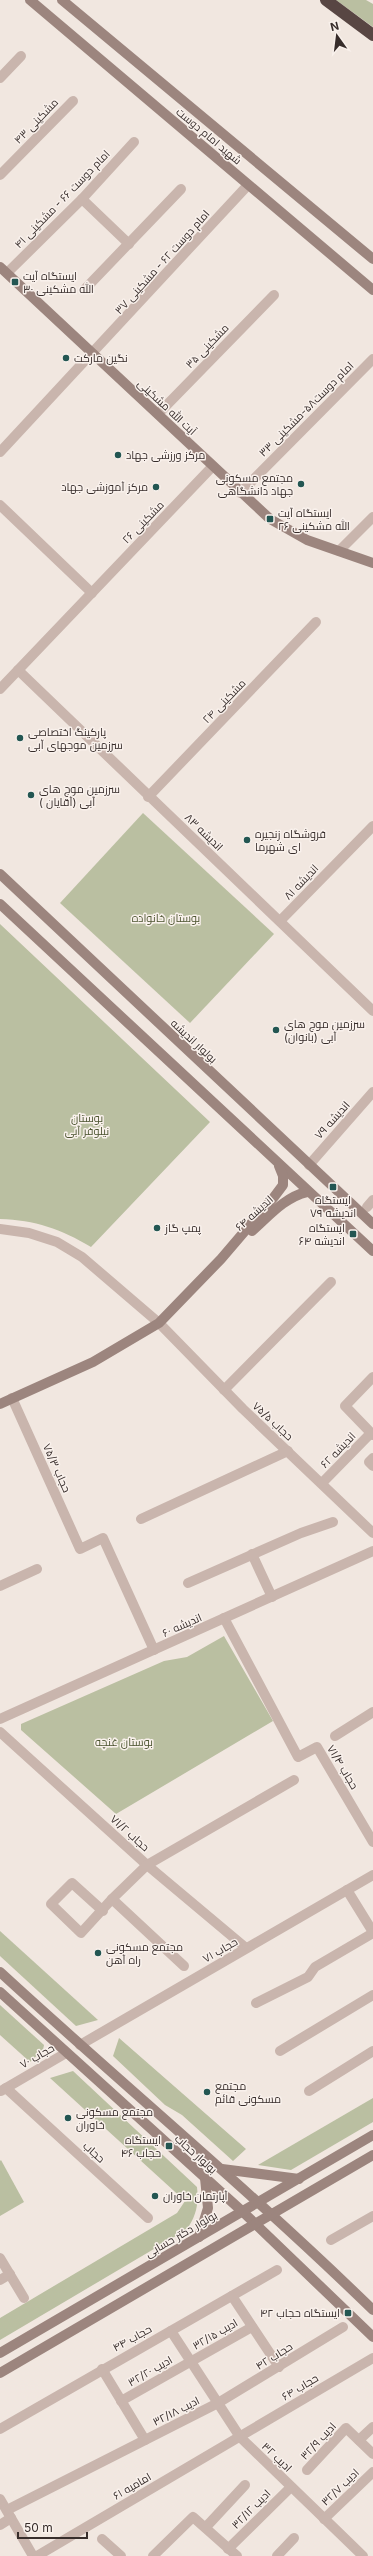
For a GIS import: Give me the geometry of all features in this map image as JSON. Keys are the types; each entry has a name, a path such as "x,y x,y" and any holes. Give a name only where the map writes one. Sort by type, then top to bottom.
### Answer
{"highway":[{"path":"326,0 373,34"}],"main road":[{"name":"شهید امام دوست","path":"30,0 373,290"},
{"name":"شهید امام دوست","path":"62,0 373,259"},
{"name":"آیت الله مشکینی","path":"3,270 158,414 212,467 270,519 307,540 373,563"},
{"name":"بولوار اندیشه","path":"0,874 308,1165 373,1224"},
{"path":"0,904 279,1166 373,1251"},
{"path":"0,1404 93,1362 160,1323 221,1259 282,1185 283,1176 279,1166"},
{"name":"اندیشه ۶۴","path":"221,1259 282,1204 296,1194 307,1192"},
{"name":"بولوار حجاب","path":"0,1972 80,2045 260,2202 373,2310"},
{"name":"بولوار حجاب","path":"0,1992 256,2224 373,2337"},
{"name":"بولوار دکتر حسابی","path":"0,2352 300,2179 373,2135"},
{"path":"0,2373 373,2155"},
{"path":"221,2169 300,2179"},
{"path":"199,2237 208,2208 205,2178"}],"street":[{"path":"0,78 21,56"},
{"name":"مشکینی ۴۳","path":"0,175 73,101"},
{"name":"امام دوست ۶۶ - مشکینی ۴۱","path":"3,270 82,199 134,142"},
{"name":"امام دوست ۶۲ - مشکینی ۳۷","path":"0,452 93,354 248,185"},
{"path":"85,289 181,189"},
{"path":"82,199 128,244"},
{"name":"مشکینی ۳۵","path":"158,414 274,295"},
{"name":"امام دوست۵۸-مشکینی ۳۳","path":"240,493 373,359"},
{"name":"مشکینی ۲۶","path":"92,593 212,467"},
{"path":"0,505 92,593 0,689"},
{"path":"339,551 373,517"},
{"name":"مشکینی ۲۴","path":"148,796 316,622"},
{"name":"اندیشه ۸۳","path":"18,670 373,1011"},
{"name":"اندیشه ۸۱","path":"280,921 373,826"},
{"name":"اندیشه ۷۹","path":"308,1165 373,1092"},
{"name":"حجاب ۷۵/۵","path":"0,1229 29,1233 57,1242 76,1253 160,1323 224,1390 373,1533"},
{"path":"224,1390 331,1282"},
{"path":"372,1434 345,1406 373,1377"},
{"name":"حجاب ۷۵/۳","path":"12,1398 80,1548 102,1538 154,1650"},
{"name":"اندیشه ۶۲","path":"322,1483 372,1434"},
{"path":"141,1519 288,1451"},
{"path":"373,1458 369,1462 373,1466"},
{"path":"188,1583 252,1554 333,1522"},
{"name":"اندیشه ۶۰","path":"0,1719 373,1552"},
{"path":"252,1554 272,1597"},
{"path":"0,1586 37,1569"},
{"name":"حجاب ۷۱/۴","path":"224,1618 298,1757 317,1747 373,1842"},
{"path":"335,1736 373,1712"},
{"name":"حجاب ۷۱/۲","path":"0,1732 147,1865 246,1948"},
{"path":"103,1911 72,1883 51,1904 81,1933 103,1911 112,1899 147,1865 294,1780"},
{"name":"حجاب ۷۱","path":"80,2045 373,1875"},
{"path":"256,2003 308,1977 315,1967 373,1932 347,1890"},
{"path":"112,1899 184,1966"},
{"path":"280,2051 373,1995"},
{"path":"309,2091 373,2051"},
{"name":"حجاب ۷۰","path":"3,2090 66,2053"},
{"name":"حجاب","path":"3,2090 148,2218"},
{"path":"331,2240 373,2216"},
{"path":"1,2262 24,2298"},
{"name":"حجاب ۴۴","path":"0,2429 102,2369 277,2270"},
{"path":"0,2280 10,2274"},
{"path":"232,2296 279,2367"},
{"name":"ادیب ۳۲/۱۵","path":"190,2362 252,2327"},
{"name":"حجاب ۴۲","path":"218,2404 342,2327"},
{"name":"ادیب ۳۲","path":"171,2330 190,2362 240,2437 362,2556"},
{"name":"حجاب ۶۴","path":"240,2437 373,2358"},
{"name":"ادیب ۳۲/۲۰","path":"121,2401 190,2362"},
{"path":"102,2369 145,2440"},
{"name":"ادیب ۳۲/۱۸","path":"0,2525 9,2514 145,2440 218,2404"},
{"path":"373,2427 359,2440 373,2454"},
{"name":"ادیب ۳۲/۹","path":"307,2470 346,2428 359,2440"},
{"name":"امامیه ۶۱","path":"37,2556 240,2437"},
{"name":"ادیب ۳۲/۷","path":"324,2519 373,2472"},
{"path":"206,2527 245,2485"},
{"name":"ادیب ۳۲/۱۲","path":"228,2549 291,2487"},
{"path":"0,2499 33,2556"},
{"path":"154,2556 193,2517 206,2527 236,2556"},
{"path":"277,2556 294,2538"},
{"path":"102,2539 121,2556"}],"green space":[{"path":"336,0 366,0 373,4 373,27"},
{"name":"بوستان خانواده","path":"143,813 274,934 190,1023 60,903"},
{"name":"بوستان نیلوفر آبی","path":"0,924 210,1122 91,1247 58,1230 25,1221 0,1219"},
{"name":"بوستان غنچه","path":"224,1636 273,1721 116,1814 21,1730 21,1724 164,1661 187,1657"},
{"path":"0,1931 98,2020 76,2026 0,1956"},
{"path":"0,2005 44,2045 43,2050 30,2062 0,2035"},
{"path":"119,2038 246,2149 233,2161 182,2115 165,2105 113,2056"},
{"path":"73,2071 197,2187 198,2199 196,2210 186,2230 0,2340 0,2318 177,2213 185,2201 50,2078"},
{"path":"373,2098 373,2122 291,2170 258,2165"},
{"path":"1,2160 24,2202 0,2216 0,2161"}],"place":[{"name":"ایستگاه آیت الله مشکینی ۳۰","path":"15,282"},
{"name":"نگین مارکت","path":"66,358"},
{"name":"مرکز ورزشی جهاد","path":"118,455"},
{"name":"مجتمع مسکونی جهاد دانشگاهی","path":"301,484"},
{"name":"مرکز آموزشی جهاد","path":"156,487"},
{"name":"ایستگاه آیت الله مشکینی ۲۶","path":"270,519"},
{"name":"پارکینگ اختصاصی سرزمین موجهای آبی","path":"20,738"},
{"name":"سرزمین موج های آبی (آقایان )","path":"31,795"},
{"name":"فروشگاه زنجیره ای شهرما","path":"247,840"},
{"name":"سرزمین موج های آبی (بانوان)","path":"276,1030"},
{"name":"ایستگاه اندیشه ۷۹","path":"333,1187"},
{"name":"پمپ گاز","path":"157,1228"},
{"name":"ایستگاه اندیشه ۶۴","path":"353,1234"},
{"name":"مجتمع مسکونی راه آهن","path":"98,1953"},
{"name":"مجتمع مسکونی قائم","path":"207,2092"},
{"name":"مجتمع مسکونی خاوران","path":"68,2118"},
{"name":"ایستگاه حجاب ۴۶","path":"169,2146"},
{"name":"آپارتمان خاوران","path":"155,2196"},
{"name":"ایستگاه حجاب ۴۲","path":"348,2313"}]}
